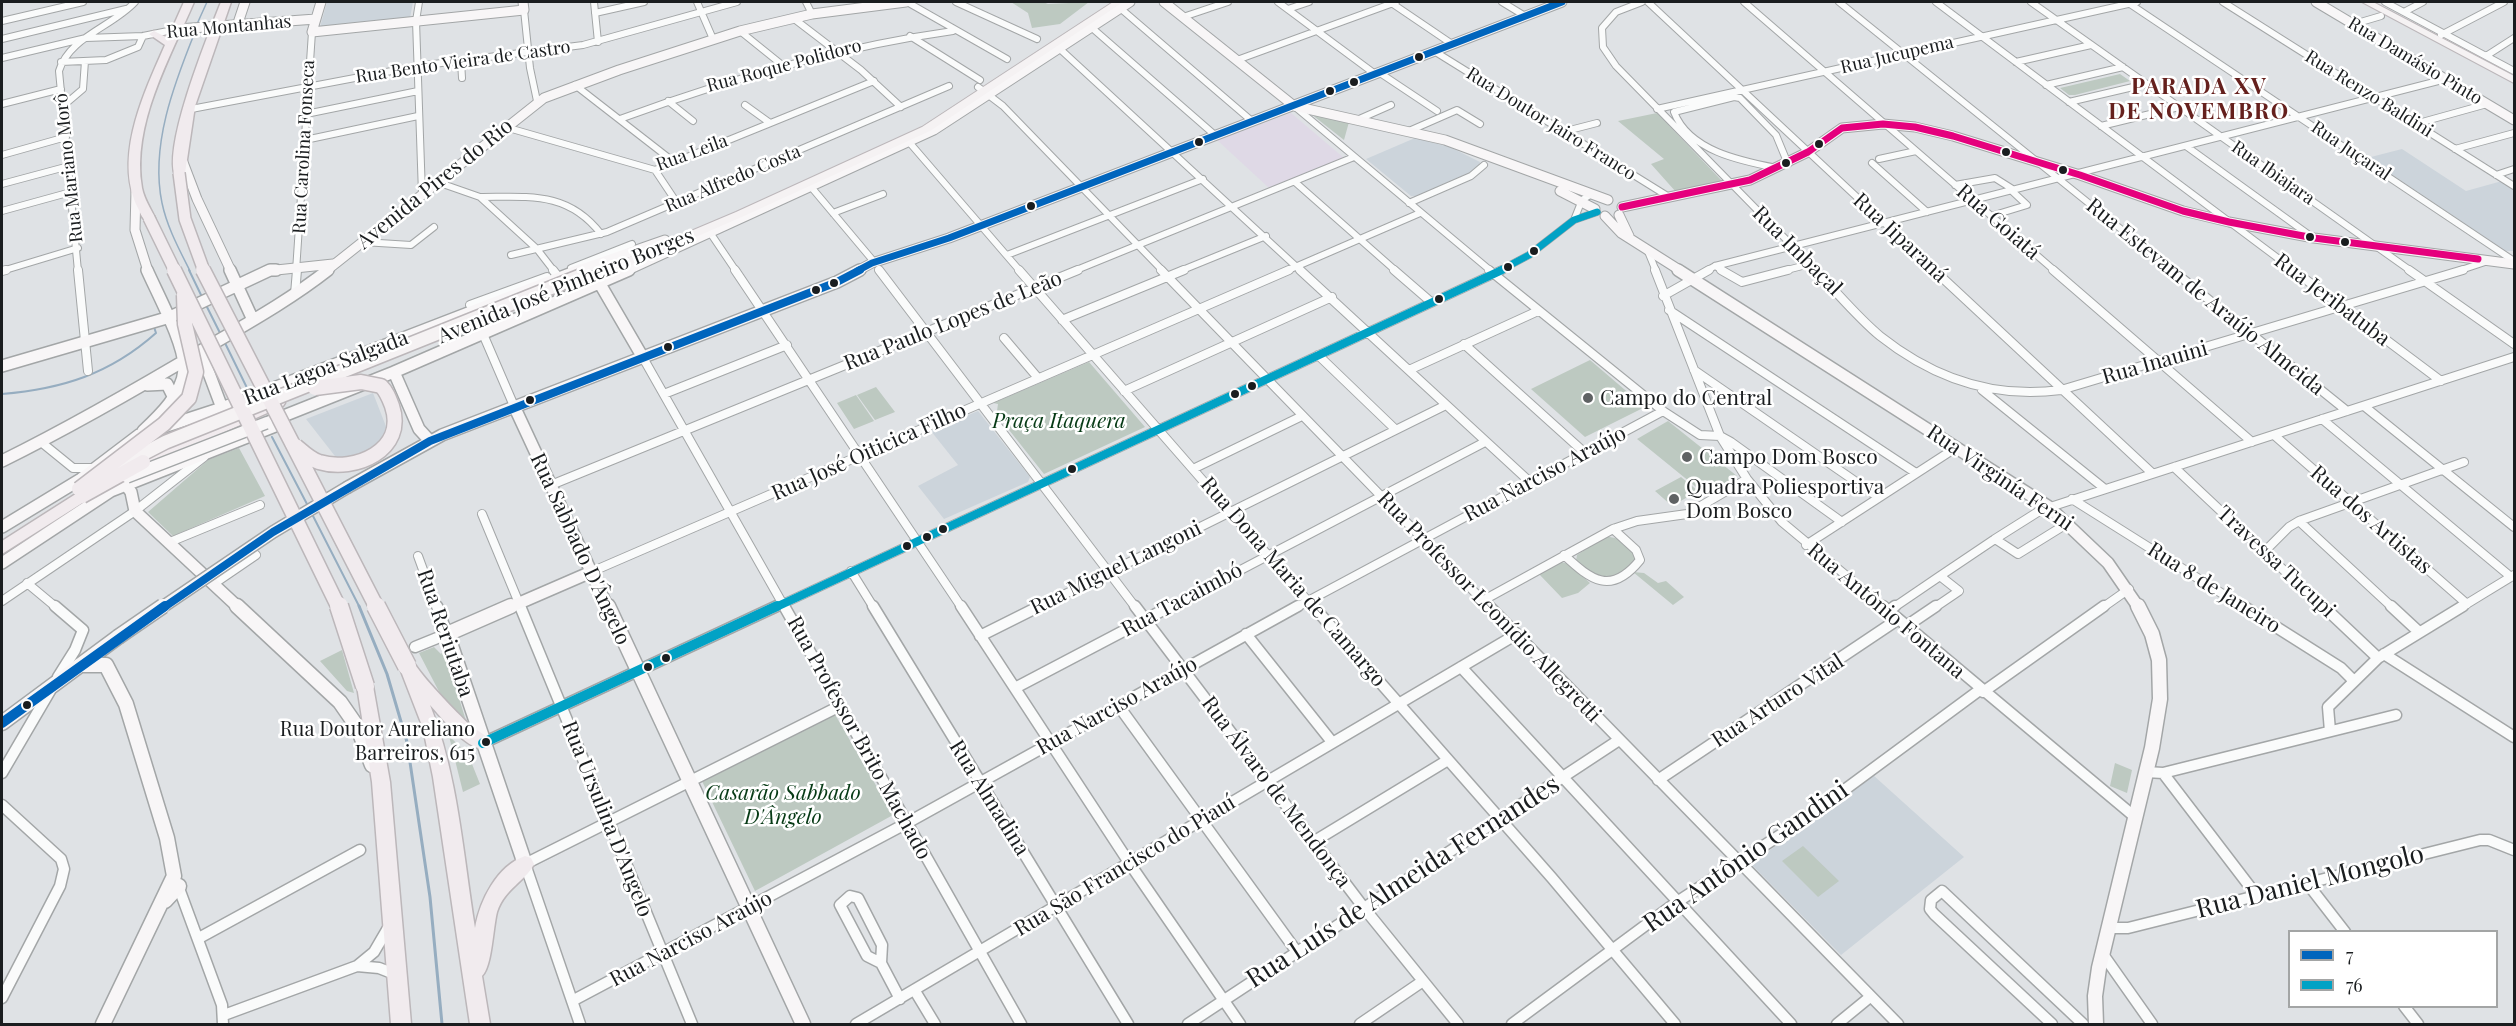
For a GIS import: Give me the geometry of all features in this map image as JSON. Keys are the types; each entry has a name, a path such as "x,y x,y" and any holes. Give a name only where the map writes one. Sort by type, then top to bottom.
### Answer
{"highway":[{"path":"189,2 180,29 155,79 142,121 136,190 347,626 365,686 381,782 401,1024"},
{"path":"226,2 214,25 186,110 179,173 185,219 199,262 411,672 431,728 442,777 476,983 480,1024"},
{"path":"148,35 171,44"},
{"path":"80,488 164,424 189,398 196,372 185,324 185,294"},
{"path":"295,445 316,461 346,464 363,460 384,448 396,430 396,416 384,388 377,384 361,382 315,388"},
{"name":"Avenida José Pinheiro Borges","path":"2,548 80,488 315,388"},
{"name":"Avenida José Pinheiro Borges","path":"2,540 42,517"},
{"path":"411,672 435,696 457,726 483,743"},
{"path":"476,983 486,911 501,886 525,864"}],"main road":[{"name":"Avenida José Pinheiro Borges","path":"315,388 740,214 926,129 1103,2"},
{"path":"2367,2 2440,36"},
{"path":"2375,2 2514,76"},
{"name":"Avenida José Pinheiro Borges","path":"80,488 166,442 590,275 924,121 1006,77 1119,5"},
{"path":"1006,77 1042,61"}],"street":[{"path":"44,2 45,11"},
{"path":"2,21 83,2"},
{"path":"238,23 245,2"},
{"name":"Rua Carolina Fonseca","path":"295,294 307,86 312,32 321,2"},
{"path":"419,2 416,21 422,194"},
{"path":"594,2 598,42"},
{"path":"595,13 644,2"},
{"path":"697,2 713,39"},
{"name":"Rua Bento Vieira de Castro","path":"186,110 418,66 528,54 598,42 737,2"},
{"path":"806,2 812,14"},
{"path":"907,2 912,8 1007,59"},
{"name":"Avenida Pires do Rio","path":"2,461 41,442 184,362 295,294 339,262 537,101 575,85 740,31 812,14 907,2"},
{"path":"956,2 1036,39"},
{"path":"2,527 80,488 266,423 394,372 483,334 590,275 711,234 812,188 909,142 984,88 1042,61 1119,5 1130,2"},
{"path":"1164,2 1294,106 1538,311 1663,411 1700,435 1720,436 1751,455 1842,522"},
{"path":"1183,17 1228,2"},
{"path":"1278,2 1378,73 1437,111"},
{"path":"1288,9 1309,2"},
{"path":"1237,60 1392,2 1452,44"},
{"path":"1502,2 1525,16"},
{"path":"2,723 118,637 273,532 430,441 514,405 1562,2"},
{"name":"Rua Imbaçal","path":"1642,2 1627,7 1607,20 1602,28 1603,47 1617,66 1657,109 1891,344 1942,374 1981,390 2014,395 2061,390"},
{"name":"Rua Jiparaná","path":"1648,2 2152,473"},
{"name":"Rua Goiatá","path":"1744,2 2253,442"},
{"name":"Rua Estevam de Araújo Almeida","path":"1839,2 2347,411"},
{"name":"Rua Jeribatuba","path":"1936,2 2441,381"},
{"name":"Rua Ibiajara","path":"2031,2 2514,344"},
{"name":"Rua Jucupema","path":"1657,109 2131,2"},
{"name":"Rua Juçaral","path":"2131,2 2513,259"},
{"name":"Rua Renzo Baldini","path":"2223,2 2514,186"},
{"name":"Rua Damásio Pinto","path":"2316,2 2514,120"},
{"path":"2385,2 2440,36 2486,56 2514,76"},
{"path":"2404,12 2423,2"},
{"path":"2440,36 2506,2 2514,5"},
{"path":"61,62 69,50 133,4"},
{"path":"2,39 133,4"},
{"path":"1119,5 1253,122"},
{"path":"312,32 524,6 528,54 537,101"},
{"path":"2354,24 2381,16"},
{"path":"793,18 874,81 901,107"},
{"name":"Rua Montanhas","path":"86,38 148,35 238,23 316,19"},
{"path":"1091,27 1215,136"},
{"path":"740,31 781,64"},
{"name":"Rua Roque Polidoro","path":"620,118 781,64 836,50 909,36 953,31"},
{"path":"61,62 106,60 123,55 138,47 148,35"},
{"name":"Rua Professor Leonídio Allegretti","path":"909,36 984,88 1038,146 1200,308 1422,540 1517,634 1737,862 1898,1024"},
{"path":"2,58 86,38"},
{"path":"2486,56 2514,39"},
{"path":"2016,62 2091,45"},
{"path":"1060,49 1299,266 1530,482"},
{"name":"Rua Doutor Jairo Franco","path":"1434,51 1669,197"},
{"path":"63,106 83,89 85,61"},
{"path":"461,61 462,78"},
{"name":"Rua Mariano Morô","path":"61,62 59,71 78,248 88,370"},
{"path":"2046,85 2123,67"},
{"path":"1664,296 1714,266 2446,79"},
{"name":"Rua Leila","path":"505,128 655,170 874,81"},
{"path":"2069,102 2146,84"},
{"path":"575,85 674,162"},
{"name":"Rua Alfredo Costa","path":"511,255 601,234 949,86"},
{"path":"2,104 61,89"},
{"path":"306,114 418,91"},
{"path":"1739,97 1776,135 1783,166 1739,161 1709,149 1682,124 1674,112 1739,97"},
{"path":"1312,99 1313,110"},
{"path":"668,101 693,121"},
{"path":"2415,123 2487,104"},
{"path":"745,105 770,123"},
{"path":"1357,120 1391,105"},
{"path":"1294,106 1460,144 1616,206"},
{"path":"2101,126 2179,107"},
{"path":"1409,131 1457,110 1480,124"},
{"path":"305,140 418,116"},
{"path":"1566,131 1597,123"},
{"path":"483,743 1493,273 1529,255 1574,220 1616,206 1732,185 1783,166 1842,128 1885,124 1934,130 2075,173 2183,211 2229,222 2378,247 2488,261 2513,259"},
{"path":"2455,149 2514,133"},
{"path":"2,155 66,137"},
{"name":"Rua Dona Maria de Camargo","path":"909,142 1034,288 1094,354 1156,429 1195,468 1268,555 1614,950 1675,1024"},
{"path":"2186,146 2314,238"},
{"path":"180,151 196,199 253,320"},
{"path":"1916,151 1876,161 1927,212"},
{"name":"Rua Paulo Lopes de Leão","path":"551,485 1354,157"},
{"path":"1409,203 1471,176 1484,165"},
{"path":"2,184 69,166"},
{"path":"2496,174 2514,169"},
{"path":"655,170 677,203"},
{"path":"1529,171 1599,212"},
{"path":"1955,185 1995,178 2013,190 2027,205 1991,216"},
{"path":"1007,255 1203,179"},
{"path":"437,182 480,197 537,196 556,199 579,211 601,234"},
{"path":"1295,182 1431,302"},
{"name":"Rua Álvaro de Mendonça","path":"812,188 1042,482 1364,909 1458,1024"},
{"path":"136,190 134,221 139,245 153,284 170,317 184,362 183,374 173,396 119,456 124,480 135,511 215,583 340,702 358,728 374,771 381,782"},
{"path":"2,210 71,192"},
{"path":"833,213 883,194"},
{"path":"1574,220 1580,202 1590,195"},
{"path":"480,197 537,249 556,273"},
{"path":"1599,212 1596,204 1616,206"},
{"name":"Rua Virginía Ferni","path":"1616,206 1630,237"},
{"name":"Rua Virginía Ferni","path":"1599,212 1618,231 2049,507 2099,553 2129,589 2150,633 2161,682 2159,713 2102,953 2095,996 2096,1024"},
{"name":"Rua José Oiticica Filho","path":"416,647 1420,213"},
{"path":"363,242 411,245 434,228"},
{"path":"711,234 1052,742 1130,864 1240,1024"},
{"path":"1062,320 1266,236"},
{"path":"470,305 632,244"},
{"path":"2,271 78,248"},
{"name":"Rua Antônio Fontana","path":"1647,249 1720,436 1747,479 1782,522 1806,545 2135,817"},
{"name":"Rua Inauini","path":"2061,390 2427,282 2488,261"},
{"path":"2,366 170,317 270,270 322,267 339,262"},
{"path":"1714,266 1740,282 1810,264"},
{"name":"Rua Lagoa Salgada","path":"80,488 94,468 139,435 222,408 380,347 590,275"},
{"name":"Rua Professor Brito Machado","path":"590,275 664,393 1021,1024"},
{"path":"1124,391 1332,297"},
{"path":"1669,310 1916,473"},
{"path":"1409,370 1538,311"},
{"name":"Rua Sabbado D'Ângelo","path":"483,334 591,572 803,1024"},
{"path":"1004,338 1038,378"},
{"path":"1464,344 1585,453"},
{"path":"380,347 391,345 404,350 402,364 394,372"},
{"path":"664,393 787,345"},
{"path":"201,352 222,408"},
{"path":"1318,355 1395,429"},
{"path":"1887,612 2033,513 2514,357"},
{"path":"1694,370 1878,497"},
{"path":"394,372 419,429 430,441"},
{"path":"132,390 164,383 170,386 173,396"},
{"path":"2,563 124,480 152,475 326,406 351,389"},
{"path":"1981,390 2105,489"},
{"name":"Rua Miguel Langoni","path":"980,636 1446,405"},
{"path":"2364,406 2514,526"},
{"name":"Rua Narciso Araújo","path":"572,1001 907,823 1246,634 1663,411"},
{"path":"1195,468 1302,416"},
{"path":"2322,419 2398,484 2513,576 2381,656 2356,677 2328,707 2330,731"},
{"path":"397,459 412,445 419,429"},
{"name":"Rua dos Artistas","path":"2274,435 2467,604"},
{"path":"41,442 73,468 94,468"},
{"name":"Rua Tacaimbó","path":"1015,688 1485,442"},
{"path":"1806,545 1957,447"},
{"path":"2,601 135,511 213,451"},
{"path":"2265,551 2289,527 2299,521 2464,462"},
{"name":"Travessa Tucupi","path":"2174,467 2381,656 2510,734"},
{"path":"80,488 95,473 106,475 111,480 111,491"},
{"path":"1482,601 1613,529 1637,521 1687,514 1747,479"},
{"name":"Rua 8 de Janeiro","path":"2072,499 2356,677"},
{"path":"170,542 260,505"},
{"name":"Rua Ursulina D'Angelo","path":"482,514 692,1024"},
{"path":"2299,521 2419,632"},
{"path":"1995,539 2018,554 2068,523"},
{"path":"1564,555 1598,582 1608,583 1623,575 1640,560 1636,550 1613,529"},
{"path":"215,583 256,555"},
{"name":"Rua Reriutaba","path":"418,556 525,864"},
{"name":"Rua Almadina","path":"851,571 1128,1024"},
{"path":"1905,627 1959,591 1940,576"},
{"path":"2,773 75,650 83,630 27,583"},
{"name":"Rua Antônio Gandini","path":"1512,1024 1677,902 1805,819 1982,690 2129,589"},
{"name":"Rua Arturo Vital","path":"1658,780 1897,620"},
{"path":"1246,634 1332,742"},
{"name":"Rua São Francisco do Piauí","path":"856,1024 1517,634"},
{"path":"80,665 106,665 122,695 167,838 176,881 199,938 223,1020 357,966 379,946 392,919"},
{"path":"1461,667 1791,1024"},
{"path":"1118,705 1297,952"},
{"path":"580,1024 525,864 840,706"},
{"path":"2146,772 2163,773 2396,715"},
{"path":"2510,734 2514,724"},
{"name":"Rua Luís de Almeida Fernandes","path":"1188,1024 1619,740"},
{"path":"1313,842 1448,760"},
{"path":"2163,773 2257,896"},
{"path":"2,805 61,859 64,869 60,886 2,998"},
{"name":"Rua Daniel Mongolo","path":"2109,928 2128,927 2480,840 2489,840 2512,849"},
{"path":"199,938 360,850"},
{"path":"103,1024 154,913 176,881"},
{"path":"2307,883 2343,930"},
{"path":"2052,1024 1934,914 1930,909 1931,900 1942,891 2083,1024"},
{"path":"880,963 882,945 858,898 850,896 840,905 867,956 880,963 900,999"},
{"path":"2102,953 2152,1024"},
{"path":"357,966 379,968 397,976"},
{"path":"1360,1024 1422,981"},
{"path":"915,991 935,1024"},
{"path":"1837,1024 1870,996"},
{"path":"2406,1008 2418,1024"}],"shaded area":[{"path":"327,2 413,2 410,18 320,27"},
{"path":"1291,113 1344,158 1269,188 1217,140"},
{"path":"1415,138 1450,147 1480,162 1479,167 1475,171 1417,196 1411,196 1366,159"},
{"path":"2402,149 2466,191 2502,181 2514,189 2514,251 2506,251 2367,158"},
{"path":"373,393 387,429 383,442 370,454 338,460 306,419"},
{"path":"978,411 1030,477 1028,482 944,519 918,486 958,465 931,431"},
{"path":"1873,775 1964,857 1841,955 1751,864"}],"green space":[{"path":"1011,2 1048,4 1089,2 1060,24 1032,28 1028,13"},
{"path":"2120,74 2130,81 2075,95 2069,95 2060,88"},
{"path":"1657,113 1723,182 1676,192 1651,164 1664,159 1618,121"},
{"path":"1311,114 1349,122 1344,140"},
{"name":"Campo do Central","path":"1590,360 1645,407 1585,437 1531,389"},
{"name":"Praça Itaquera","path":"1089,362 1145,427 1044,474 994,411 997,411 998,404 993,403"},
{"path":"876,387 895,412 875,420 857,395"},
{"path":"856,395 874,421 854,429 837,403"},
{"name":"Campo Dom Bosco","path":"1668,421 1737,476 1706,495 1637,439"},
{"path":"239,448 265,496 173,536 148,512 208,460"},
{"name":"Quadra Poliesportiva Dom Bosco","path":"1681,477 1698,491 1672,506 1655,491"},
{"path":"1605,537 1616,538 1629,547 1636,562 1618,576 1604,582 1594,577 1576,561 1577,555"},
{"path":"1561,562 1569,564 1590,583 1578,593 1562,598 1539,574"},
{"path":"1633,572 1644,573 1658,583 1666,581 1684,597 1673,605"},
{"path":"434,647 441,654 444,650 467,724 447,707 419,653"},
{"path":"342,650 354,693 347,691 320,661"},
{"name":"Casarão Sabbado D'Ângelo","path":"833,711 893,815 755,891 701,779"},
{"path":"449,736 468,754 480,784 463,792"},
{"path":"2115,763 2132,770 2127,793 2110,786"},
{"path":"1803,846 1839,881 1818,897 1782,861"}],"waterway":[{"path":"197,24 207,2"},
{"path":"190,271 164,212 159,181 159,160 172,94 195,32"},
{"path":"189,270 202,297"},
{"path":"206,305 221,335"},
{"path":"2,394 45,388 103,369 139,347 156,333 154,327"},
{"path":"225,343 250,394"},
{"path":"272,437 308,506"},
{"path":"312,514 359,606"},
{"path":"359,606 387,674 407,742 430,897 442,1024"}],"transit line":[{"name":"7","path":"2,723 207,576 273,532 430,441 514,406 837,282 872,263 949,238 1562,2"},
{"path":"1622,207 1750,180 1808,152 1842,128 1883,124 1915,127 1953,136 2080,175 2183,211 2229,222 2314,238 2478,259"},
{"name":"76","path":"483,743 1512,265 1529,255 1574,220 1597,212"}],"place":[{"name":"Campo do Central","path":"1588,398"},
{"name":"Campo Dom Bosco","path":"1687,457"},
{"name":"Quadra Poliesportiva Dom Bosco","path":"1674,499"},
{"name":"Rua Doutor Aureliano Barreiros, 615","path":"486,742"}],"district":[{"name":"PARADA XV DE NOVEMBRO","path":"2199,100"}]}
